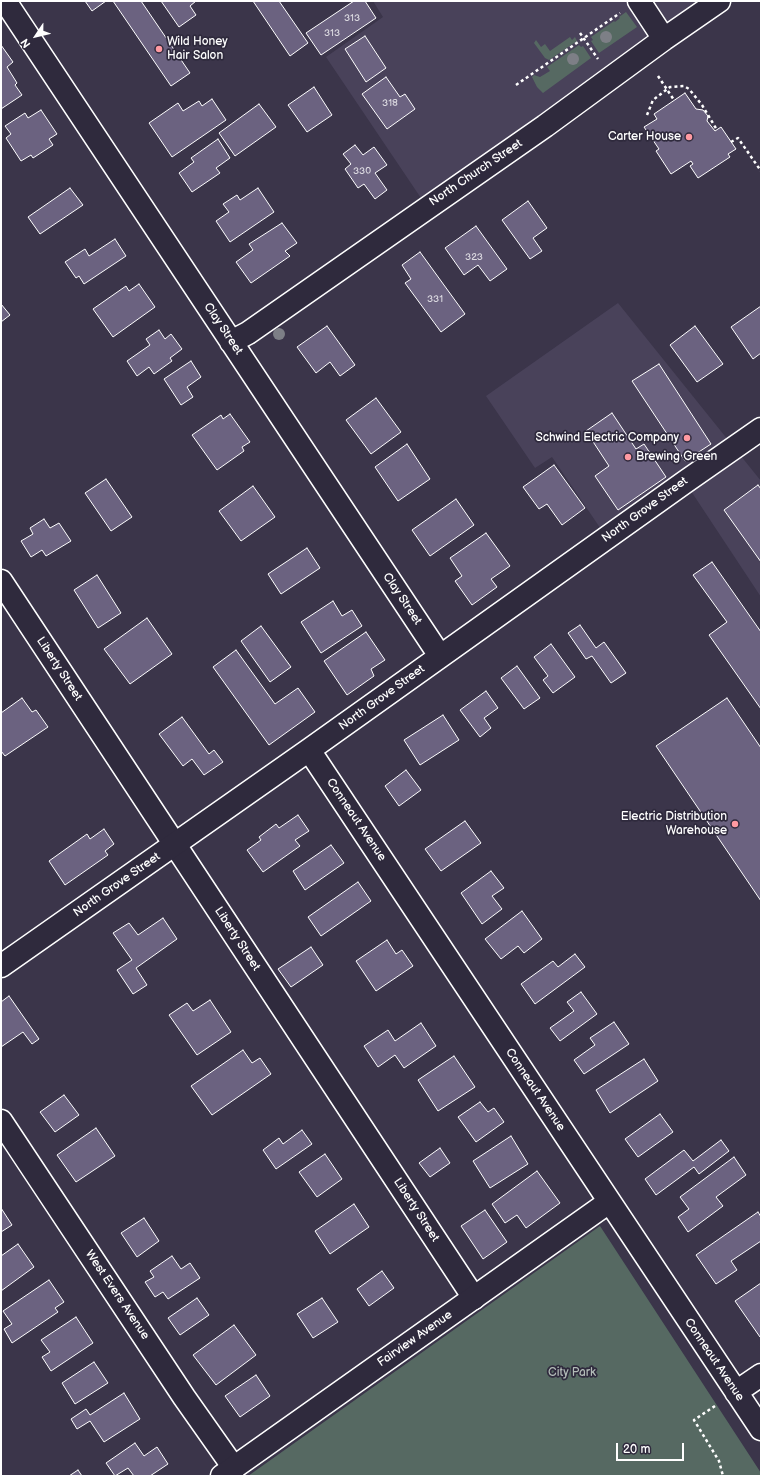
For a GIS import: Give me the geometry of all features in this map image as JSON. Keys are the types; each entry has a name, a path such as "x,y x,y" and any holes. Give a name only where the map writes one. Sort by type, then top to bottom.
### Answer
{"street":[{"name":"Clay Street","path":"5,1 440,656"},
{"name":"North Church Street","path":"231,342 248,333 546,126 664,39 719,1"},
{"path":"630,7 664,39"},
{"name":"North Grove Street","path":"1,966 309,750 761,429"},
{"name":"Liberty Street","path":"1,581 474,1298"},
{"name":"Conneaut Avenue","path":"309,750 761,1429"},
{"name":"West Evers Avenue","path":"1,1121 184,1397 228,1472"},
{"name":"Fairview Avenue","path":"228,1472 609,1202"},
{"path":"736,1392 761,1375"}],"path":[{"path":"516,85 630,7"},
{"path":"580,33 610,79"},
{"path":"658,76 674,100"},
{"path":"647,115 652,100 670,87 684,86 689,89 706,111 717,130"},
{"path":"731,142 738,138 761,172"},
{"path":"715,1406 694,1420 719,1461 724,1476"}],"shaded area":[{"path":"373,1 719,1 427,207 326,57 383,17"},
{"path":"618,303 761,481 761,597 685,482 607,538 552,457 535,468 486,396"}],"green space":[{"path":"626,12 637,27 599,53 591,41 593,40 591,37 614,21 615,22"},
{"path":"570,37 572,40 575,37 577,41 549,60 545,58 534,43 536,40 541,47 545,44 550,51"},
{"path":"579,45 581,47 583,46 591,58 543,93 537,87 532,77 534,75 540,77 550,71 547,67"},
{"name":"City Park","path":"600,1226 761,1473 761,1476 248,1476"}],"building":[{"path":"85,1 106,1 92,11"},
{"path":"113,1 141,1 190,73 171,86"},
{"path":"161,1 196,1 190,6 196,15 179,27"},
{"path":"253,1 279,1 308,43 290,56"},
{"path":"354,1 365,1 376,18 321,55 306,33"},
{"path":"365,36 386,68 366,82 345,49"},
{"path":"1,45 13,62 7,67 17,83 15,85 22,95 1,109"},
{"path":"386,77 400,97 405,94 415,109 387,129 362,94"},
{"path":"314,87 332,115 307,132 288,105"},
{"name":"Carter House","path":"685,93 696,109 703,110 708,116 707,121 715,131 721,127 736,149 728,154 730,157 698,178 690,166 693,164 691,161 671,174 656,151 659,149 644,127 657,119 654,114"},
{"path":"212,99 226,120 172,157 149,123 178,103 183,111 199,101 202,106"},
{"path":"259,104 276,127 235,156 219,133"},
{"path":"41,110 57,134 49,139 53,145 33,158 31,155 21,161 6,138 11,134 5,126 25,113 28,118"},
{"path":"218,139 230,158 216,168 220,173 192,192 179,173 194,162 191,158"},
{"path":"355,145 363,155 374,147 387,165 375,173 387,190 375,199 364,184 358,188 345,169 351,164 343,154"},
{"path":"70,188 83,205 40,234 28,217"},
{"path":"258,188 274,212 230,242 216,221 229,212 223,204 237,195 240,200"},
{"path":"528,201 547,228 533,238 542,251 530,259 502,220"},
{"path":"282,223 297,243 285,251 290,256 251,283 236,262 253,250 249,244"},
{"path":"476,226 507,269 490,281 478,265 464,275 445,248"},
{"path":"115,239 126,256 84,284 79,276 76,278 65,262 85,249 89,256"},
{"path":"420,252 465,314 441,332 405,283 411,279 402,265"},
{"path":"139,284 155,307 113,337 93,309 126,286 129,291"},
{"path":"1,304 10,315 1,322"},
{"path":"761,306 761,353 753,359 731,327"},
{"path":"327,326 355,365 340,376 330,362 316,373 297,347"},
{"path":"695,326 723,364 697,382 670,345"},
{"path":"159,330 165,339 171,334 182,349 170,358 172,361 154,374 149,367 137,376 127,361 150,345 146,339"},
{"path":"191,361 201,377 187,387 193,397 181,405 164,379"},
{"path":"659,364 711,444 685,461 632,381"},
{"path":"376,398 401,432 371,454 346,420"},
{"name":"Brewing Green","path":"612,413 636,449 644,444 666,477 618,510 595,476 609,466 586,431"},
{"path":"230,414 250,442 242,447 244,451 217,470 192,435 221,415 223,419"},
{"path":"407,444 430,479 398,501 375,467"},
{"path":"554,465 585,508 562,525 547,504 539,509 523,487"},
{"path":"106,479 132,517 111,531 85,493"},
{"path":"758,485 761,489 761,562 724,510"},
{"path":"253,486 275,517 241,541 219,511"},
{"path":"456,499 474,525 430,556 412,530"},
{"path":"44,519 50,528 59,523 71,541 46,556 42,550 31,557 21,541 33,534 30,528"},
{"path":"486,533 510,566 491,579 497,587 472,605 455,581 462,576 450,558"},
{"path":"307,548 320,568 281,594 268,574"},
{"path":"712,562 761,632 761,709 709,635 727,622 693,575"},
{"path":"97,575 121,613 98,628 74,590"},
{"path":"333,601 342,616 352,610 362,626 321,653 301,622"},
{"path":"147,618 172,654 130,684 104,649"},
{"path":"580,625 596,648 604,642 626,673 611,683 592,656 586,659 568,633"},
{"path":"261,626 291,667 270,682 241,641"},
{"path":"366,632 385,660 371,669 374,676 347,695 324,661"},
{"path":"551,644 575,677 553,693 543,680 548,676 534,657"},
{"path":"236,650 275,704 298,688 315,712 269,745 213,667"},
{"path":"517,666 540,698 524,709 501,678"},
{"path":"486,691 498,708 484,718 491,728 480,737 460,710"},
{"path":"22,698 32,712 36,710 48,727 5,756 1,751 1,713"},
{"name":"Electric Distribution Warehouse","path":"727,698 761,748 761,901 656,746"},
{"path":"443,715 459,740 420,765 404,740"},
{"path":"182,717 209,754 214,750 223,762 204,775 192,759 183,766 159,734"},
{"path":"406,770 421,790 399,806 385,786"},
{"path":"298,815 309,831 295,840 300,846 263,872 247,850 261,840 259,837 276,824 279,828"},
{"path":"465,821 481,843 441,871 425,849"},
{"path":"104,829 114,844 105,851 108,855 65,885 49,861 87,834 90,839"},
{"path":"331,845 344,863 305,890 293,871"},
{"path":"491,871 504,888 492,896 502,909 482,924 461,893"},
{"path":"358,882 371,901 321,936 308,917"},
{"path":"522,911 542,939 524,953 518,946 501,959 485,939"},
{"path":"163,918 177,939 136,968 147,985 133,994 117,970 132,960 113,933 129,923 138,935"},
{"path":"387,940 396,954 402,950 413,966 376,991 356,961"},
{"path":"311,947 323,965 291,987 278,969"},
{"path":"575,954 585,967 535,1004 521,984 553,961 558,967"},
{"path":"581,992 597,1014 560,1041 550,1028 574,1011 567,1002"},
{"path":"9,996 39,1039 32,1044 23,1032 1,1047 1,1002"},
{"path":"210,1000 231,1032 197,1055 169,1015 187,1003 193,1011"},
{"path":"614,1022 629,1044 584,1074 574,1060 595,1045 590,1038"},
{"path":"421,1023 436,1046 404,1068 395,1055 378,1067 364,1046 388,1030 395,1041"},
{"path":"243,1050 252,1063 260,1058 271,1074 212,1115 191,1086"},
{"path":"454,1056 475,1087 438,1111 418,1080"},
{"path":"644,1059 658,1081 610,1113 596,1090"},
{"path":"64,1095 79,1115 55,1132 40,1112"},
{"path":"480,1102 488,1112 494,1108 504,1122 476,1142 458,1117"},
{"path":"660,1114 673,1132 638,1157 625,1139"},
{"path":"96,1128 115,1156 76,1182 57,1155"},
{"path":"302,1130 312,1144 276,1169 263,1150 279,1138 283,1144"},
{"path":"511,1136 528,1164 490,1188 473,1161"},
{"path":"721,1140 729,1151 699,1174 694,1167 656,1195 645,1179 684,1150 693,1161"},
{"path":"440,1148 450,1163 430,1177 419,1163"},
{"path":"325,1154 342,1179 317,1197 299,1172"},
{"path":"734,1157 746,1175 716,1197 723,1206 688,1232 678,1217 689,1209 680,1197"},
{"path":"537,1171 560,1203 526,1228 517,1215 505,1223 492,1204"},
{"path":"354,1204 369,1227 330,1254 315,1231"},
{"path":"1,1208 12,1225 1,1232"},
{"path":"485,1210 507,1242 483,1259 461,1226"},
{"path":"758,1212 761,1217 761,1241 731,1261 737,1270 716,1284 696,1255"},
{"path":"144,1218 159,1241 137,1257 121,1233"},
{"path":"18,1244 34,1267 1,1291 1,1256"},
{"path":"172,1256 181,1269 190,1263 200,1278 168,1299 163,1292 155,1297 145,1282 154,1277 150,1271"},
{"path":"382,1271 394,1288 369,1306 357,1289"},
{"path":"49,1280 64,1302 55,1308 58,1312 12,1343 4,1329 12,1324 3,1311"},
{"path":"761,1283 761,1336 760,1337 735,1301"},
{"path":"197,1298 209,1315 180,1335 168,1318"},
{"path":"322,1298 338,1322 313,1338 297,1314"},
{"path":"76,1317 93,1343 51,1371 42,1357 50,1352 41,1340"},
{"path":"234,1325 256,1355 216,1385 193,1355"},
{"path":"94,1362 108,1383 75,1404 62,1383"},
{"path":"256,1375 270,1396 240,1417 225,1396"},
{"path":"124,1393 140,1419 104,1442 90,1421 77,1429 71,1419 86,1409 90,1415"},
{"path":"135,1443 144,1456 157,1447 168,1464 150,1476 134,1476 128,1468 115,1476 106,1463"},
{"path":"78,1470 82,1476 69,1476"}],"place":[{"name":"Wild Honey Hair Salon","path":"159,49"},
{"name":"Carter House","path":"689,137"},
{"name":"Schwind Electric Company","path":"687,438"},
{"name":"Brewing Green","path":"628,457"},
{"name":"Electric Distribution Warehouse","path":"735,824"}]}
